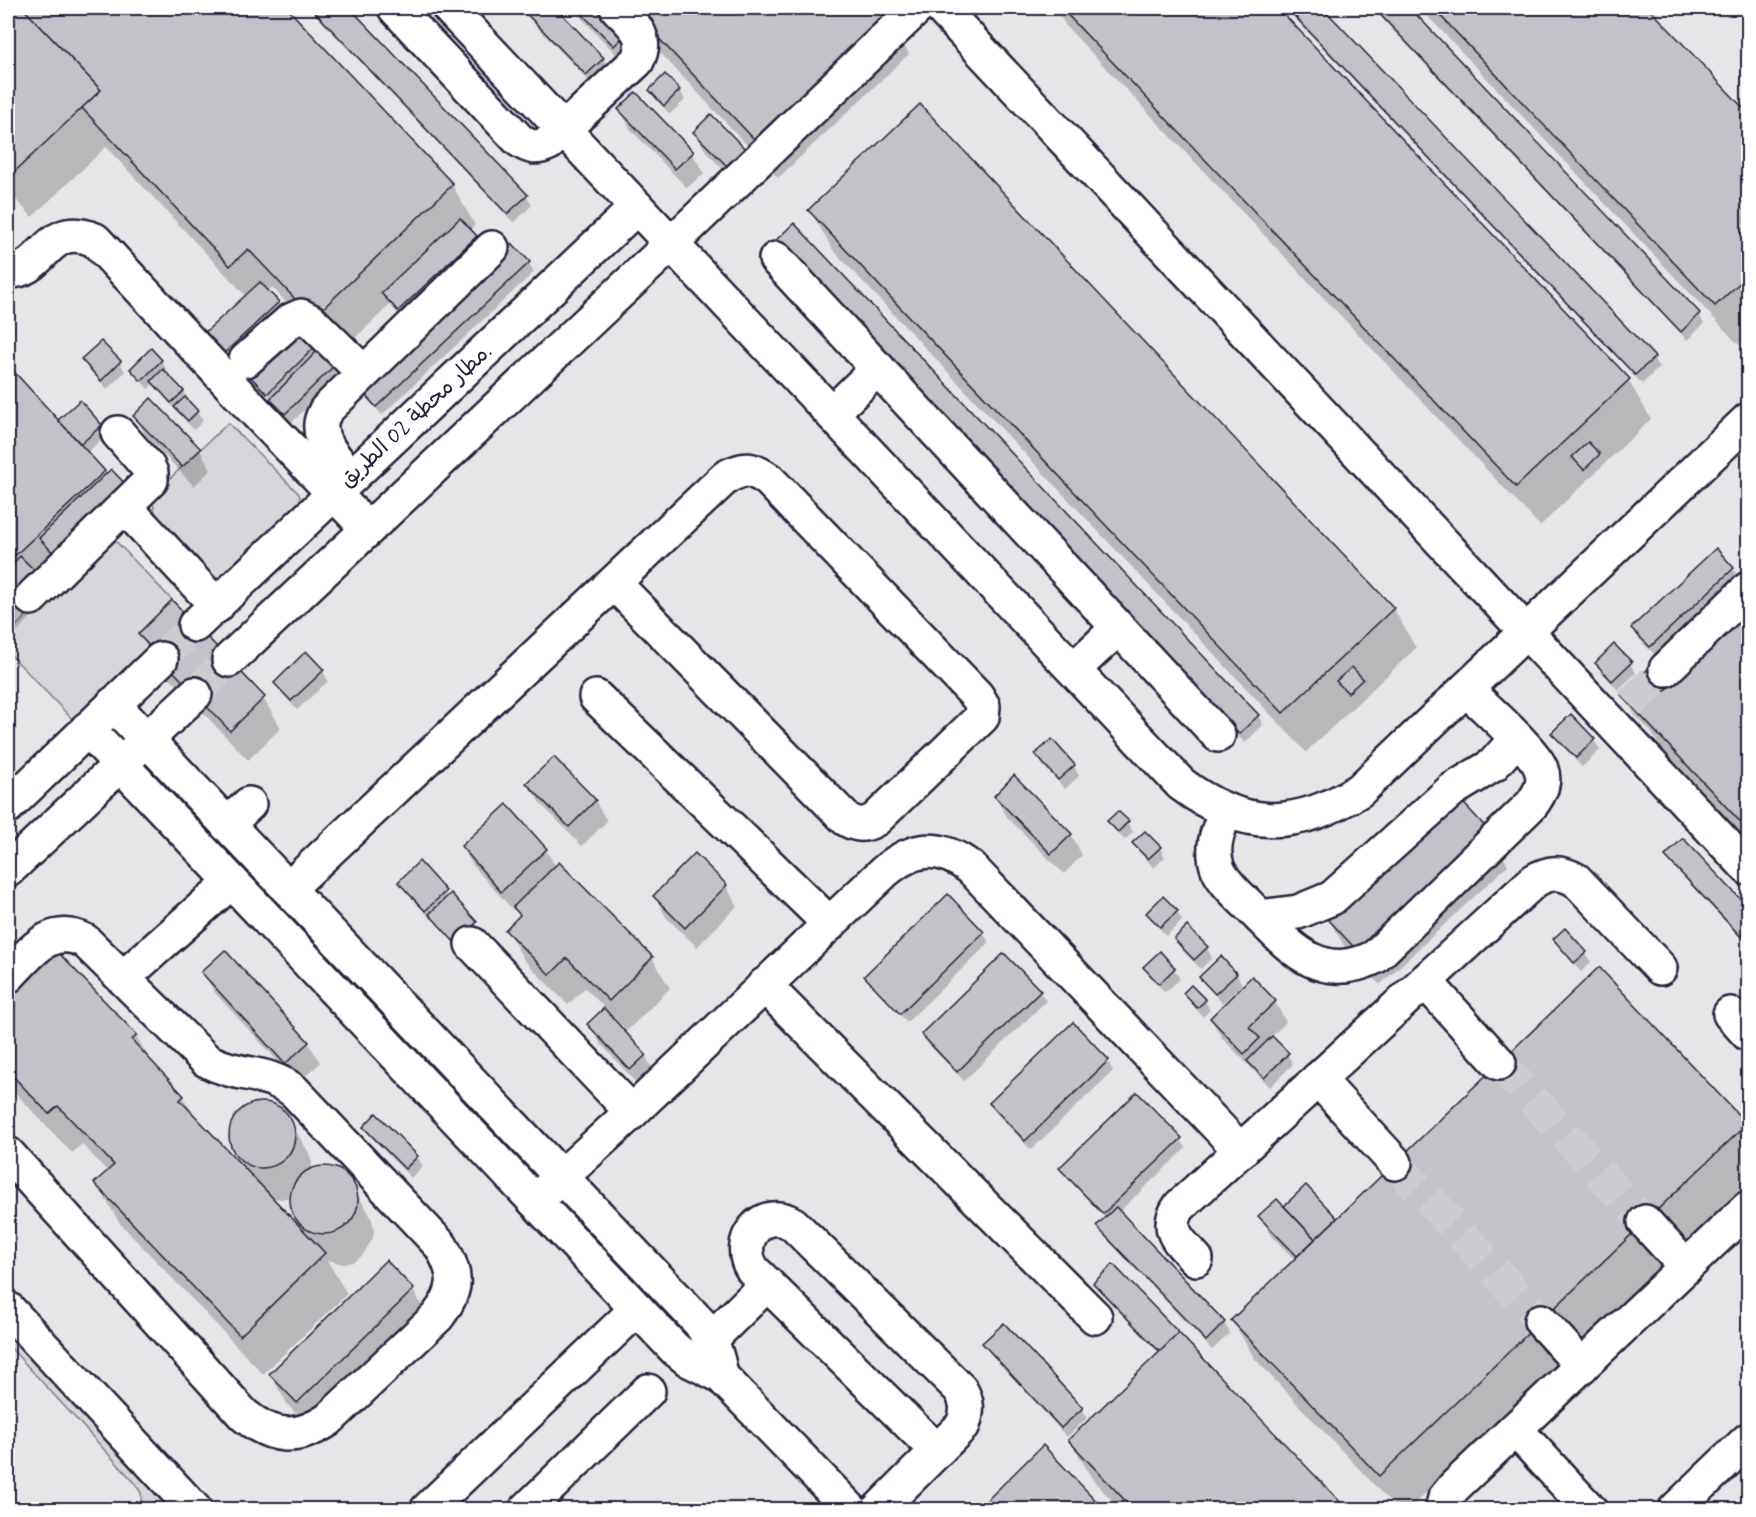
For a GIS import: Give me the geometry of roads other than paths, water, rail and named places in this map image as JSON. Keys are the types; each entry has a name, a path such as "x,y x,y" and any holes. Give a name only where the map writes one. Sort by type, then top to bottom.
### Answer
{"street":[{"path":"395,8 528,147 539,147 549,143 637,61 641,53 641,36 617,8"},
{"path":"449,8 1181,784 1202,800 1226,811 1251,818 1274,820 1297,818 1319,812 1360,790 1747,427"},
{"path":"229,660 671,244 917,8"},
{"path":"941,8 1526,632 1620,713 1749,868"},
{"name":"مطار محطة 02 الطريق.","path":"125,507 206,615 637,207"},
{"path":"8,271 22,270 65,236 85,236 95,240 343,485"},
{"path":"368,529 343,485 323,438 321,424 326,410 492,248"},
{"path":"776,259 1218,735"},
{"path":"246,360 290,321 301,316 311,321 363,372"},
{"path":"832,413 878,368"},
{"path":"31,598 151,480 152,473 118,433"},
{"path":"288,889 726,477 740,470 756,471 769,480 977,696 983,706 982,717 876,819 867,825 856,825 846,819 614,583"},
{"path":"1666,669 1749,590"},
{"path":"1074,669 1118,628"},
{"path":"8,806 161,659"},
{"path":"1226,811 1216,835 1214,853 1219,870 1228,884 1260,917 1303,955 1322,964 1341,967 1359,964 1376,957 1532,804 1540,793 1543,780 1541,767 1532,754 1466,689"},
{"path":"8,870 195,694"},
{"path":"596,697 830,924"},
{"path":"113,704 146,739 238,815 288,889 700,1323 711,1339 720,1363 721,1376"},
{"path":"87,729 675,1349 689,1360 721,1376 851,1509"},
{"path":"1260,917 1298,912 1332,898 1452,790 1493,765 1508,748 1513,736"},
{"path":"535,1201 632,1113 897,861 911,854 927,851 943,852 958,858 971,868 1241,1150"},
{"path":"1196,1259 1173,1231 1172,1222 1180,1206 1534,881 1545,874 1566,874 1576,880 1660,968"},
{"path":"123,978 231,882"},
{"path":"8,976 50,937 62,934 75,935 85,941 206,1060 228,1071 272,1078 284,1083 441,1246 451,1263 454,1282 449,1301 437,1317 328,1420 314,1429 300,1433 270,1432 256,1425 244,1415 8,1154"},
{"path":"472,944 632,1113"},
{"path":"1425,981 1499,1063"},
{"path":"765,985 1095,1317"},
{"path":"1318,1079 1395,1163"},
{"path":"1442,1509 1445,1498 1454,1487 1749,1208"},
{"path":"878,1509 937,1451 963,1425 966,1417 965,1398 960,1389 793,1224 772,1218 763,1222 748,1236 746,1245 748,1263 937,1451"},
{"path":"1645,1222 1686,1267"},
{"path":"711,1339 767,1284"},
{"path":"8,1309 188,1506"},
{"path":"427,1509 636,1309"},
{"path":"1541,1321 1582,1366"},
{"path":"526,1509 648,1391"},
{"path":"1515,1429 1590,1509"},
{"path":"1675,1509 1749,1440"}],"tunnel":[{"path":"161,659 195,625"},
{"path":"195,694 229,660"},
{"path":"1630,704 1666,669"},
{"path":"1499,1063 1645,1222"},
{"path":"1395,1163 1541,1321"}]}
